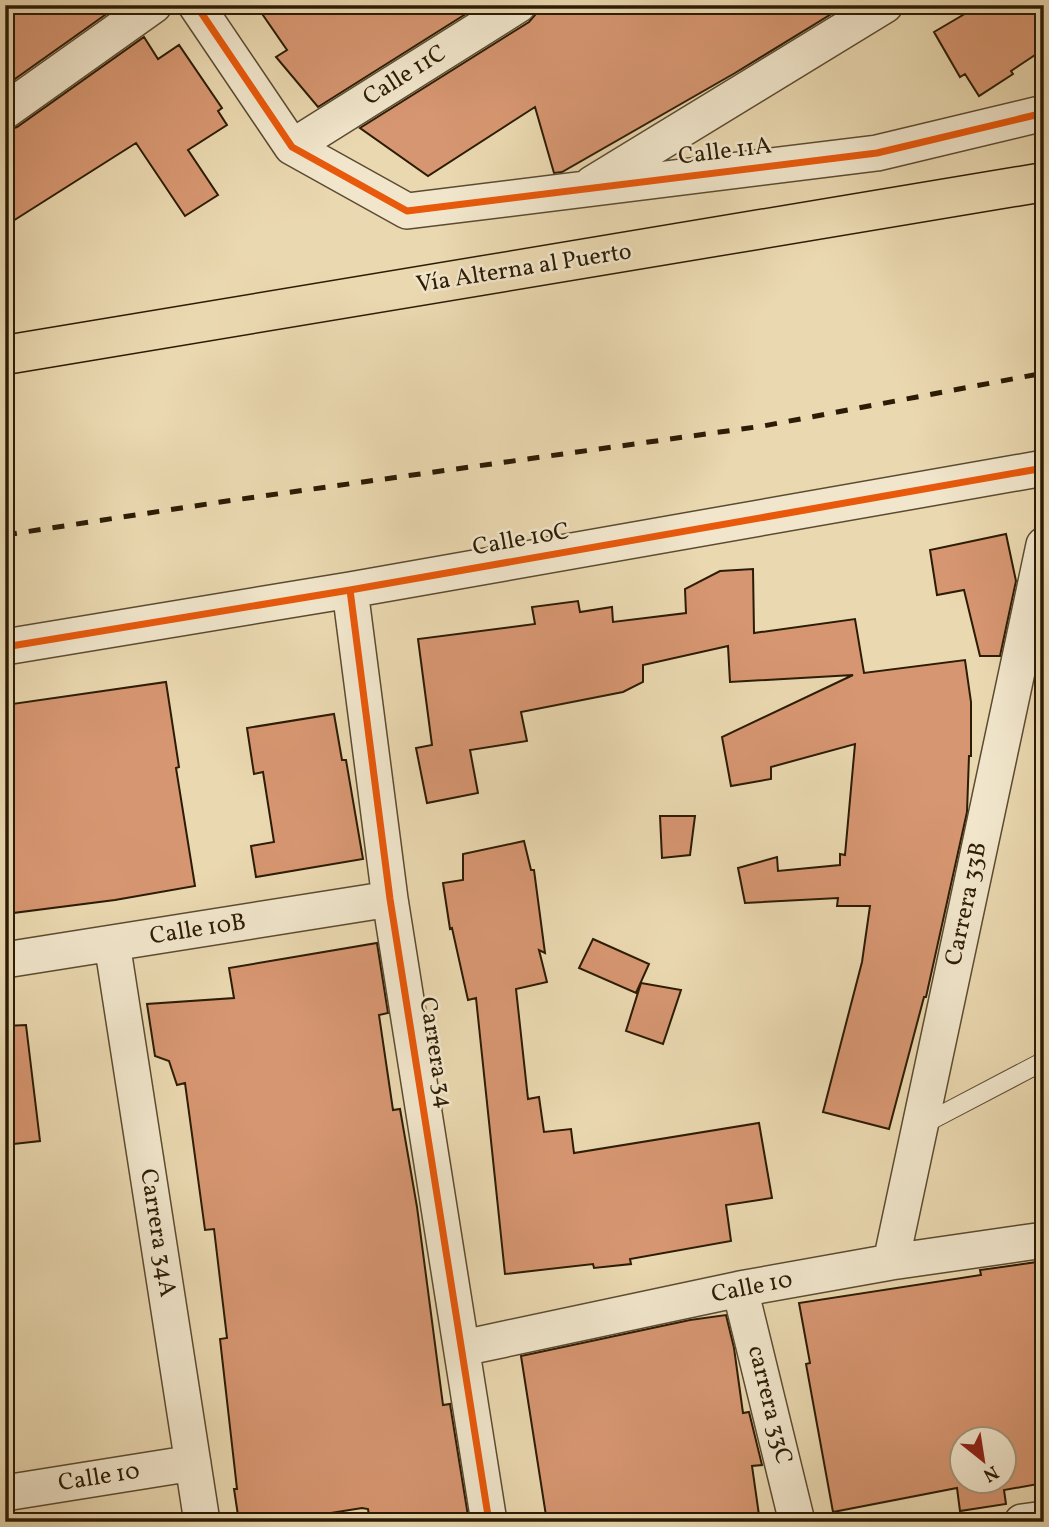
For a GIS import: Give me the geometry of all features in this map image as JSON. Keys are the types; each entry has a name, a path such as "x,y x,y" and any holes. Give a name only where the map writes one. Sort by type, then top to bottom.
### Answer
{"main road":[{"name":"Vía Alterna al Puerto","path":"5,355 1044,182"}],"street":[{"path":"5,111 154,5"},
{"path":"196,5 292,147"},
{"name":"Calle 11C","path":"292,147 518,5"},
{"path":"583,190 883,6"},
{"name":"Calle 11A","path":"292,147 407,211 877,153 1044,113"},
{"name":"Calle 10C","path":"5,647 350,590 1044,468"},
{"name":"Carrera 33B","path":"891,1262 1044,545"},
{"name":"Carrera 34","path":"350,590 390,899 489,1522"},
{"name":"Calle 10B","path":"5,960 390,899"},
{"name":"Carrera 34A","path":"112,943 202,1522"},
{"name":"Calle 10","path":"463,1348 740,1289 891,1262 1044,1240"},
{"name":"carrera 33C","path":"740,1289 797,1522"},
{"name":"Calle 10","path":"5,1493 193,1463"},
{"path":"1022,1522 1044,1519"}],"lane":[{"path":"919,1127 1044,1061"}],"building":[{"path":"5,5 119,5 5,86"},
{"path":"256,5 480,5 318,107 276,57 287,50"},
{"path":"538,5 846,5 735,73 562,172 554,173 535,107 428,176 360,128 529,22"},
{"path":"980,5 1044,5 1044,49 979,96 965,74 960,77 934,32"},
{"path":"144,37 158,59 179,45 222,108 218,111 227,125 188,150 218,195 185,216 136,143 5,226 5,131 17,127"},
{"path":"1006,534 1016,581 1000,656 980,656 964,590 937,595 930,550"},
{"path":"753,569 754,633 855,619 864,673 965,660 971,702 967,812 926,997 889,1129 823,1112 862,962 870,906 837,906 838,898 745,903 738,868 777,857 778,871 840,865 840,854 845,855 855,744 771,767 771,779 731,786 722,737 853,675 730,682 728,646 643,665 643,682 623,692 521,712 527,741 470,750 478,793 427,803 416,748 432,745 418,639 535,624 532,607 578,601 580,612 612,607 613,622 686,613 685,589 720,571"},
{"path":"166,682 179,767 176,768 195,886 115,900 5,914 5,705"},
{"path":"334,714 342,760 346,760 363,859 256,877 251,846 274,842 263,772 254,774 247,728"},
{"path":"660,816 695,816 690,855 662,858"},
{"path":"524,841 531,870 534,870 545,953 539,950 547,982 516,989 528,1099 539,1097 544,1132 571,1129 574,1153 759,1123 772,1198 726,1205 731,1241 630,1259 631,1264 594,1268 593,1264 505,1274 476,998 468,1000 452,928 450,929 443,883 463,880 463,854"},
{"path":"593,939 649,964 636,993 579,968"},
{"path":"377,943 388,1013 379,1015 393,1110 400,1109 417,1207 443,1405 450,1404 469,1522 370,1522 368,1509 362,1508 275,1522 239,1522 220,1339 227,1338 214,1229 205,1230 185,1083 177,1085 169,1061 155,1056 147,1004 234,998 229,968"},
{"path":"641,983 681,990 663,1044 626,1031"},
{"path":"26,1025 40,1141 5,1145 5,1026"},
{"path":"1044,1261 1044,1483 1018,1488 1018,1426 948,1426 948,1490 833,1512 806,1364 810,1363 799,1303 981,1275 980,1270"},
{"path":"726,1315 734,1348 743,1413 749,1412 762,1465 752,1466 760,1522 547,1522 521,1356 690,1320"},
{"path":"958,1496 1005,1496 1006,1504 960,1511"}],"railway":[{"path":"5,535 763,426 1044,373"}],"cycle path":[{"path":"196,5 292,147 407,211 877,153 1044,113"},
{"path":"5,647 350,590 1044,468"},
{"path":"350,590 390,899 489,1522"}]}
